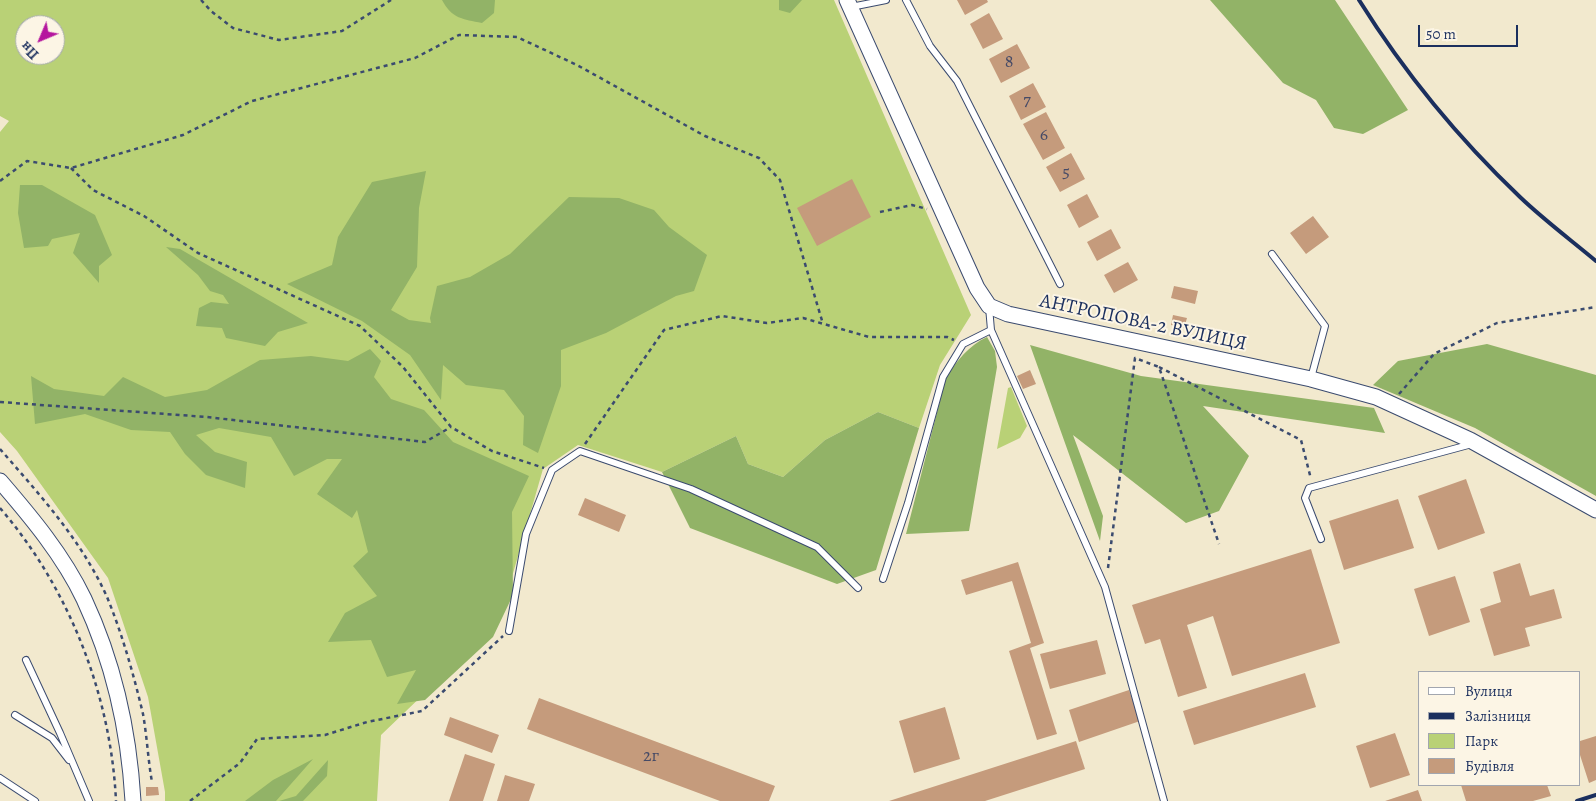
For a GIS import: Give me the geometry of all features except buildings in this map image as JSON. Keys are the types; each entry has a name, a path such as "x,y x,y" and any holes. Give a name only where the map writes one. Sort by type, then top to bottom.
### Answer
{"street":[{"path":"849,4 977,288 989,306"},
{"name":"АНТРОПОВА-2 ВУЛИЦЯ","path":"989,306 1008,314 1311,379 1376,397 1476,443 1596,510"},
{"path":"0,481 52,545 83,598 106,654 126,732 133,801"}],"lane":[{"path":"849,4 886,0"},
{"path":"906,0 930,46 957,81 1060,284"},
{"path":"1272,254 1325,326 1311,379"},
{"path":"989,306 991,330 1105,588 1164,801"},
{"path":"883,579 908,503 943,377 963,344 991,330"},
{"path":"1321,539 1305,498 1309,488 1476,443"},
{"path":"509,631 526,534 552,470 580,451 691,489 818,547 858,588"},
{"path":"26,660 89,801"},
{"path":"15,715 52,738 72,765"},
{"path":"0,778 35,801"}],"path":[{"path":"201,0 211,11 233,28 279,40 342,31 391,0"},
{"path":"0,181 27,160 71,168 183,135 252,100 415,58 459,35 517,37 577,65 705,136 759,158 780,180 823,324"},
{"path":"71,168 93,190 144,216 198,253 360,326 403,367 451,427 492,451 552,470"},
{"path":"880,212 912,205 944,214"},
{"path":"1390,404 1434,354 1496,323 1596,307"},
{"path":"580,451 664,330 722,316 768,323 803,318 869,337 947,337 963,344"},
{"path":"1105,588 1135,358 1159,367 1301,440 1314,487"},
{"path":"1159,367 1219,544"},
{"path":"0,402 206,416 425,442 451,427"},
{"path":"0,508 15,525 43,566 65,606 82,644 102,705 116,801"},
{"path":"190,801 240,763 257,739 325,735 367,722 422,711 509,631"}],"green space":[{"path":"0,0 834,0 971,315 940,365 919,428 878,412 825,440 783,477 748,464 736,436 662,472 578,445 543,469 499,622 381,735 377,801 165,801 148,697 108,578 17,451 0,432 0,132 9,121 0,116"},
{"path":"442,0 495,0 494,13 482,23 469,20 454,15"},
{"path":"779,0 802,0 790,13 779,10"},
{"path":"1210,0 1335,0 1408,110 1363,134 1334,128 1316,100 1283,83"},
{"path":"426,171 419,208 417,267 391,310 409,320 431,323 430,318 437,286 470,277 510,254 569,197 619,198 654,210 669,227 707,255 694,291 676,296 606,333 561,350 561,386 538,453 523,445 524,416 504,390 466,385 443,365 441,400 410,355 362,321 287,284 332,265 338,237 372,182"},
{"path":"20,185 42,185 95,215 112,255 99,266 99,283 73,253 80,233 52,239 48,246 24,248 18,213"},
{"path":"166,247 180,249 308,323 278,332 265,346 226,338 222,328 196,326 199,308 211,302 229,304 223,295 210,291 198,275"},
{"path":"987,337 995,351 997,367 969,531 906,534 946,377 969,349"},
{"path":"1487,344 1596,375 1596,496 1475,428 1373,385 1398,361"},
{"path":"1030,345 1141,376 1374,408 1385,433 1203,406 1249,456 1219,511 1186,523 1073,435 1103,516 1100,541"},
{"path":"370,349 381,361 374,377 391,399 424,410 453,442 529,476 512,512 513,595 493,637 425,700 397,704 416,670 387,677 371,640 328,642 345,613 377,596 353,566 368,552 357,510 352,518 317,494 342,459 327,459 294,476 271,437 219,428 196,435 215,452 247,462 245,488 206,475 185,454 170,432 131,430 85,414 35,424 31,376 54,389 104,396 123,377 165,397 207,390 260,360 311,356 348,361"},
{"path":"1011,387 1027,426 1020,438 997,449 1008,388"},
{"path":"878,412 919,428 876,570 837,584 690,528 662,472 736,436 748,464 783,477 825,440"},
{"path":"313,759 276,801 245,801 273,780"},
{"path":"328,760 327,776 303,801 279,801 296,796"}],"railway":[{"path":"1359,0 1414,79 1475,152 1529,205 1596,261"},
{"path":"1577,801 1596,795"}]}
